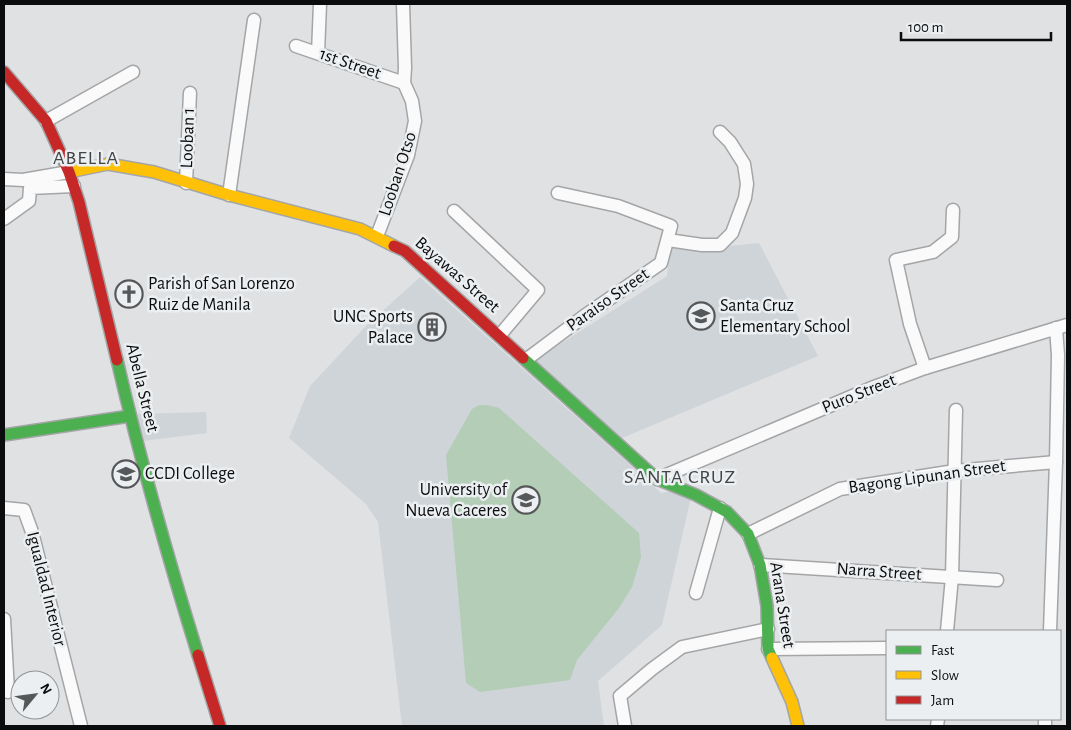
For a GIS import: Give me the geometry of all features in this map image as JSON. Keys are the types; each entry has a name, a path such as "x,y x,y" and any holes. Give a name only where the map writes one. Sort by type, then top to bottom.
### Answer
{"street":[{"path":"318,53 320,4"},
{"path":"402,4 404,83"},
{"path":"229,195 254,20"},
{"name":"1st Street","path":"296,46 404,83"},
{"name":"Abella Street","path":"4,72 46,122 74,186 88,236 130,416 174,578 220,726"},
{"path":"46,122 133,72"},
{"name":"Looban Otso","path":"377,236 408,155 415,121 412,101 404,83"},
{"name":"Looban 1","path":"186,183 190,93"},
{"path":"558,193 618,206 671,226 668,240 702,245 720,245 732,234 748,184 744,164 730,142 720,132"},
{"name":"Bayawas Street","path":"69,172 108,164 154,172 229,195 360,229 377,236 405,251 657,479"},
{"path":"4,219 29,201 30,188 54,181 69,172"},
{"path":"4,179 54,181 74,186"},
{"path":"925,368 910,324 896,260 933,252 952,238 953,210"},
{"path":"454,211 538,290 500,336"},
{"name":"Paraiso Street","path":"526,359 662,263 668,240"},
{"path":"1050,630 1058,355 1062,327"},
{"name":"Puro Street","path":"657,479 874,387 925,368 1062,327"},
{"path":"947,630 952,577 956,410"},
{"path":"4,435 130,416"},
{"name":"Bagong Lipunan Street","path":"748,534 840,489 955,470 1056,462"},
{"name":"Arana Street","path":"657,479 696,495 727,512 748,534 760,565 768,629 768,649 792,702 798,726"},
{"name":"Igualdad Interior","path":"4,508 24,510 32,532 81,726"},
{"path":"696,593 720,508"},
{"name":"Narra Street","path":"760,565 997,580"},
{"path":"4,619 8,692"},
{"path":"625,726 620,696 682,647 768,629"},
{"path":"768,649 886,648"}],"shaded area":[{"name":"Santa Cruz Elementary School","path":"759,243 818,356 622,438 535,360 667,276 670,248 719,247"},
{"name":"University of Nueva Caceres","path":"420,277 661,493 675,491 691,497 662,625 598,681 604,726 402,726 378,522 366,504 289,438 310,386 366,326"},
{"path":"206,412 207,433 143,441 137,414"}],"green space":[{"path":"479,405 499,408 639,533 641,557 632,587 619,608 577,660 570,680 480,692 466,683 446,455 472,409"}],"traffic: fast":[{"path":"523,358 657,479 696,495 727,512 748,534 760,565 767,606 768,649 772,658"},
{"path":"117,360 155,508 198,655"},
{"path":"4,435 130,416"}],"traffic: slow":[{"path":"69,172 108,164 154,172 229,195 360,229 394,246"},
{"path":"772,658 792,702 798,726"}],"traffic: jam":[{"path":"4,72 46,121 69,172 79,202 117,360"},
{"path":"394,246 405,251 523,358"},
{"path":"198,655 220,726"}],"place":[{"name":"Parish of San Lorenzo Ruiz de Manila","path":"129,294"},
{"name":"Santa Cruz Elementary School","path":"701,316"},
{"name":"UNC Sports Palace","path":"432,327"},
{"name":"CCDI College","path":"126,474"},
{"name":"University of Nueva Caceres","path":"526,500"}],"district":[{"name":"ABELLA","path":"86,158"},
{"name":"SANTA CRUZ","path":"680,477"}]}
